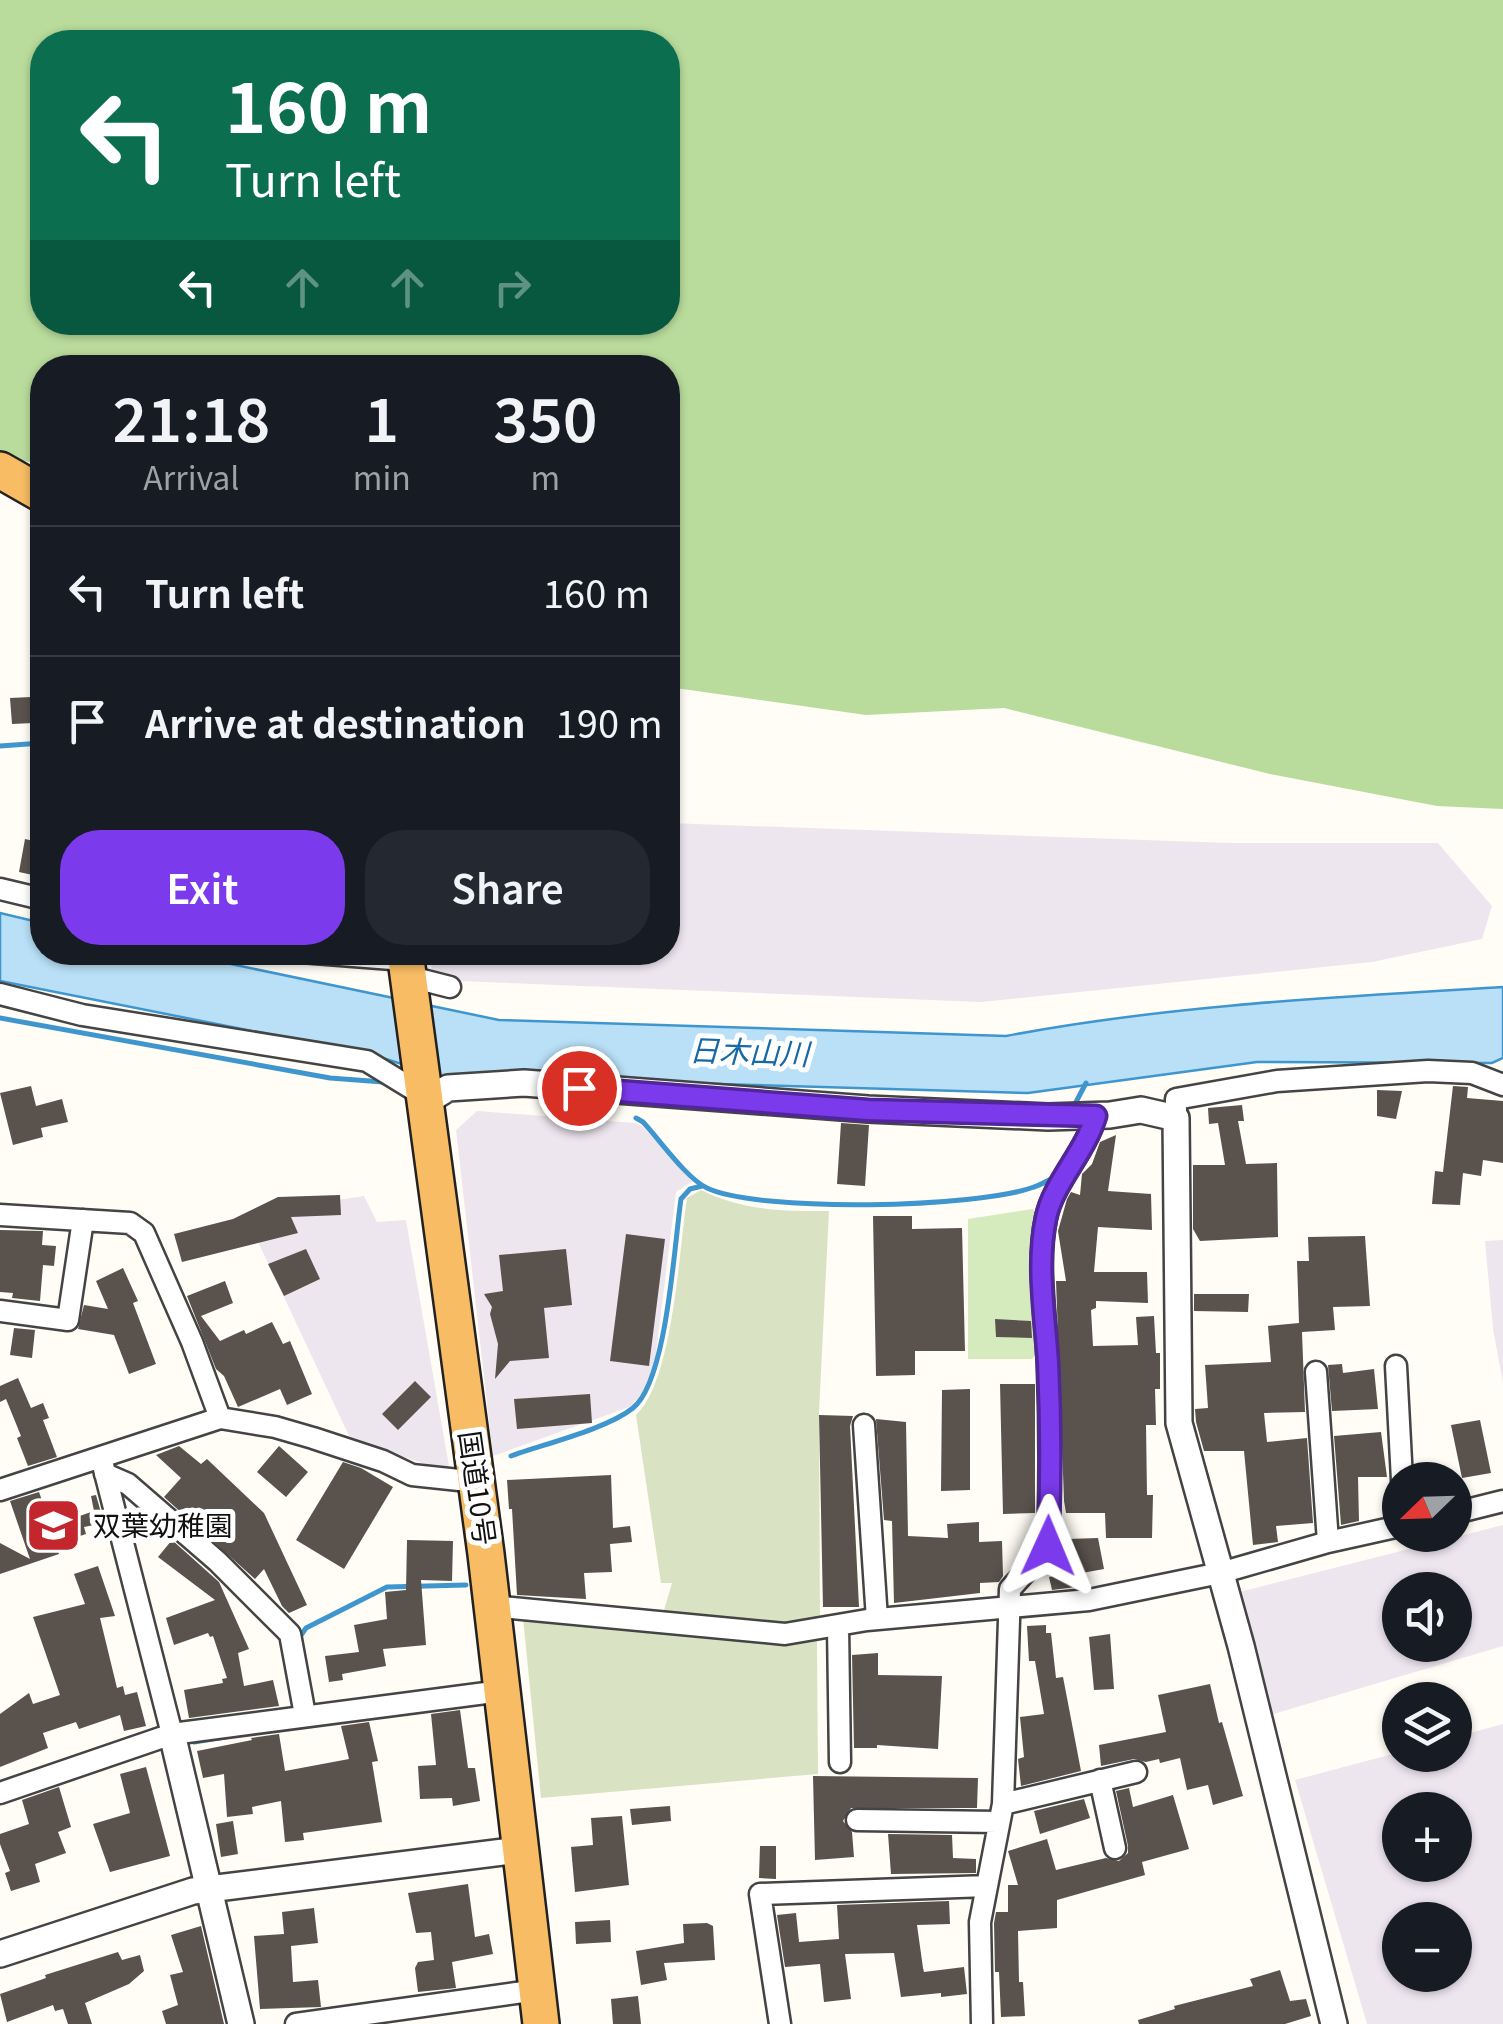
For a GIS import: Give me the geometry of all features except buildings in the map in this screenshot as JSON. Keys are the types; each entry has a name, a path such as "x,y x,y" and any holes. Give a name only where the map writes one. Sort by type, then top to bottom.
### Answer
{"highway":[{"path":"0,470 30,487"},
{"name":"国道10号","path":"407,971 502,1691 539,2007"}],"street":[{"path":"0,890 30,897"},
{"path":"374,965 407,971 450,987"},
{"path":"0,994 82,1014 366,1061 425,1094 448,1088 524,1083 868,1110 1096,1116 1141,1110 1176,1118"},
{"path":"1332,2024 1179,1423 1176,1099 1227,1088 1343,1074 1472,1072 1503,1084"},
{"path":"982,2024 980,1922 1000,1813 1007,1609 1010,1589 1048,1546 1048,1370 1042,1265 1045,1222 1050,1200 1077,1161 1096,1116"},
{"path":"0,1215 130,1222 144,1233 220,1418"},
{"path":"0,1312 68,1320 83,1220"},
{"path":"1396,1366 1401,1462"},
{"path":"1316,1372 1328,1542"},
{"path":"0,1490 104,1466 220,1418 276,1427 383,1461 412,1475 459,1480 474,1476"},
{"path":"864,1425 877,1619"},
{"path":"104,1466 217,1560 290,1634 305,1715"},
{"path":"104,1466 241,2024"},
{"path":"1472,1509 1503,1502"},
{"path":"491,1606 785,1634 877,1619 1089,1600 1220,1573 1382,1530"},
{"path":"838,1626 840,1762"},
{"path":"0,1793 172,1734 502,1691"},
{"path":"857,1820 1000,1813 1136,1772"},
{"path":"1100,1780 1115,1848"},
{"path":"0,1954 210,1888 520,1850"},
{"path":"780,2024 760,1894 987,1886"},
{"path":"296,2024 539,2007"}],"shaded area":[{"path":"680,823 1230,843 1438,843 1492,906 1482,939 1372,962 981,1002 434,980 431,965 680,965"},
{"path":"477,1111 635,1123 693,1181 676,1192 653,1377 632,1406 493,1456 456,1130"},
{"path":"364,1196 377,1222 406,1220 450,1472 351,1440 245,1214"},
{"path":"1503,1240 1503,1383 1493,1329 1485,1241"},
{"path":"1503,1525 1503,1646 1472,1655 1472,1572 1382,1572 1382,1662 1449,1662 1270,1715 1239,1592 1397,1552 1472,1552 1472,1533"},
{"path":"1503,1724 1503,2024 1367,2024 1295,1780 1382,1757 1382,1772 1472,1772 1472,1732"}],"green space":[{"path":"0,0 1503,0 1503,809 1437,806 1270,774 1004,708 866,715 680,689 680,355 30,355 30,462 0,459"},
{"path":"701,1190 748,1206 829,1211 819,1412 820,1620 805,1625 662,1617 672,1583 661,1583 636,1415 648,1398 666,1345 687,1198"},
{"path":"1033,1209 1040,1218 1038,1352 1032,1359 968,1359 968,1219"},
{"path":"523,1618 817,1638 818,1774 541,1798"}],"water":[{"name":"日木山川","path":"0,913 30,920 30,965 235,965 499,1020 1006,1036 1191,1010 1503,987 1503,1058 1492,1063 1257,1062 1028,1093 440,1076 373,1055 0,981"}],"waterway":[{"path":"0,746 30,744"},
{"path":"0,1018 330,1078 383,1082"},
{"path":"1076,1102 1086,1083"},
{"path":"636,1118 699,1183 734,1196 819,1204 920,1203 1006,1194 1055,1177"},
{"path":"511,1456 608,1423 633,1408 645,1393 661,1342 681,1199 690,1189 702,1186"},
{"path":"299,1638 306,1628 387,1587 466,1585"},
{"path":"194,1742 225,1737"}],"place":[{"name":"双葉幼稚園","path":"54,1526"}],"route":[{"path":"579,1088 868,1110 1096,1116 1077,1161 1050,1200 1045,1222 1042,1265 1048,1370 1048,1546"}]}
